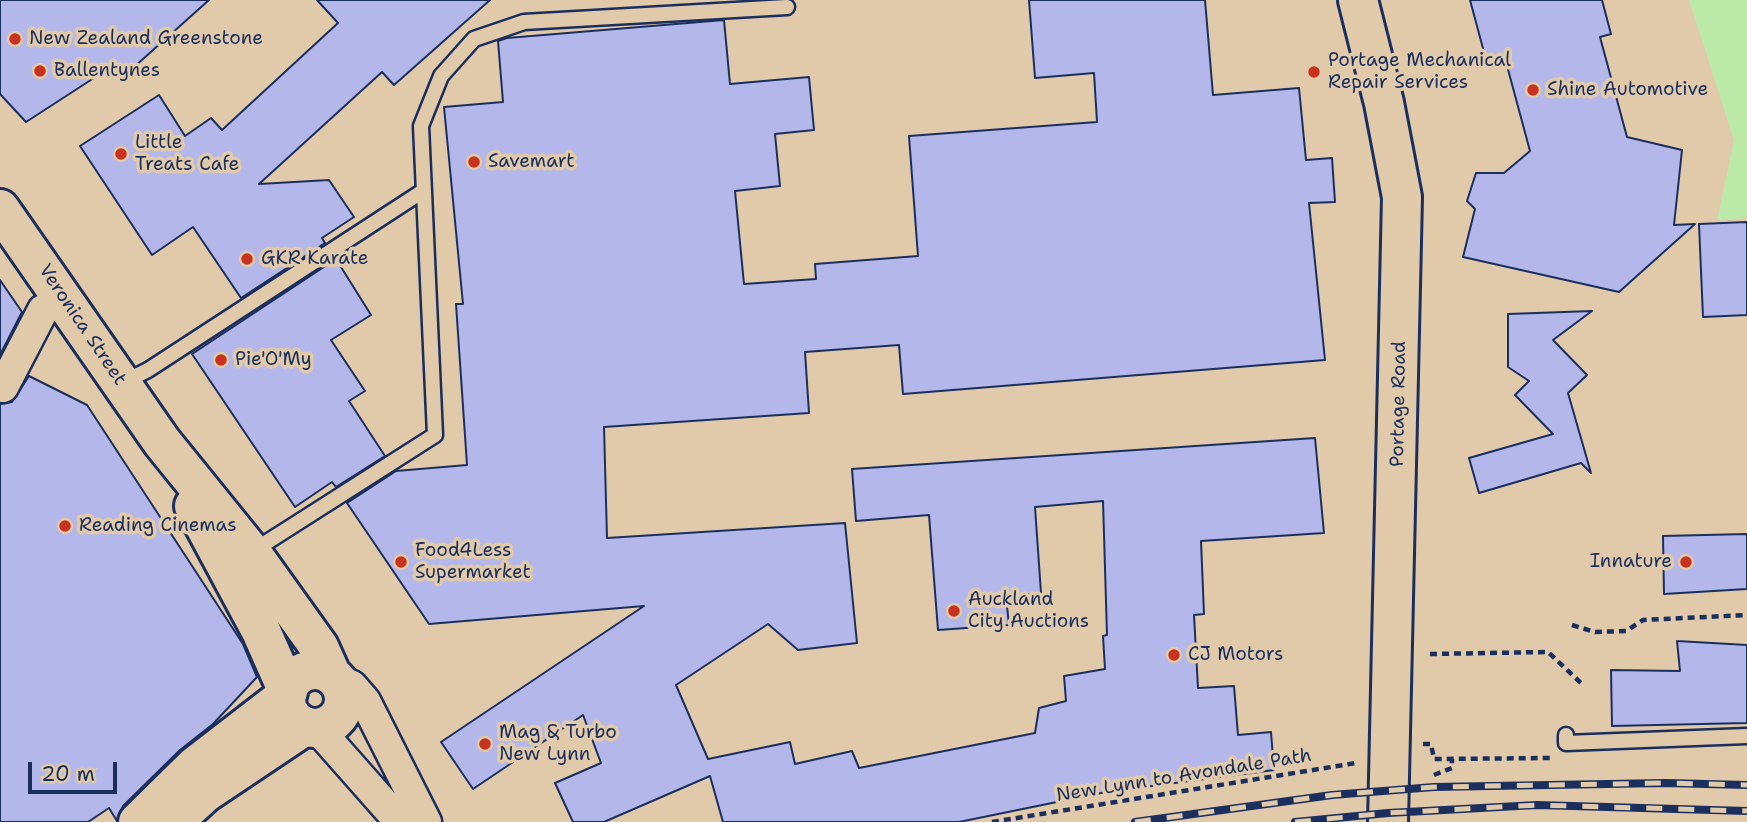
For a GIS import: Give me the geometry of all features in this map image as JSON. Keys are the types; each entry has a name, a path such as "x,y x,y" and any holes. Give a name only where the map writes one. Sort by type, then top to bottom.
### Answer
{"street":[{"name":"Portage Road","path":"1358,0 1384,103 1402,197 1386,819"},
{"name":"Veronica Street","path":"0,209 30,248 162,442 251,552 318,647 333,677 352,686 365,701 426,822"},
{"path":"0,385 4,387 43,310"},
{"name":"Veronica Street","path":"162,442 222,563 261,631 299,710 400,822"},
{"path":"319,671 333,677 342,689 342,708 335,720 299,710 294,680 305,672 319,671"},
{"path":"138,822 173,799 236,771 299,710"}],"lane":[{"path":"251,552 435,435 421,125 441,76 474,39 524,22 788,7"},
{"path":"121,383 148,370 423,191"},
{"path":"1566,735 1566,743 1747,736"}],"path":[{"path":"1572,625 1595,632 1626,631 1643,620 1747,615"},
{"path":"1430,654 1548,652 1581,683"},
{"name":"New Lynn to Avondale Path","path":"992,822 1301,770 1355,765 1359,756"},
{"path":"1434,775 1452,768 1452,759"}],"green space":[{"path":"1689,0 1747,0 1747,218 1717,220 1734,140"}],"building":[{"path":"0,0 209,0 124,76 114,65 26,122 0,94"},
{"path":"317,0 490,0 394,85 382,72 259,184 329,180 354,217 322,238 325,243 241,298 193,227 152,255 80,146 159,95 185,136 211,118 222,130 338,23"},
{"path":"1029,0 1205,0 1213,95 1299,88 1306,160 1332,158 1335,202 1309,203 1325,360 903,394 899,345 805,352 809,413 604,427 607,538 845,523 857,643 798,650 768,624 676,685 708,759 790,742 795,764 852,751 859,768 1035,733 1039,708 1066,701 1064,676 1105,669 1103,636 1107,635 1103,501 1035,507 1041,593 1006,596 1009,625 938,630 929,515 856,521 852,469 1315,438 1324,533 1201,541 1204,614 1194,615 1198,688 1234,686 1238,735 1271,732 1274,770 1106,792 959,822 723,822 710,776 604,822 573,822 555,783 601,763 583,715 473,789 441,742 644,606 429,624 347,503 396,471 467,465 456,304 463,304 444,107 503,102 498,41 507,38 724,20 730,84 809,77 814,130 775,134 780,186 735,191 744,284 816,279 815,264 918,256 909,136 1097,122 1094,73 1035,78"},
{"path":"1470,0 1602,0 1611,34 1600,37 1627,137 1682,150 1674,225 1695,224 1619,292 1463,257 1475,209 1467,201 1476,173 1504,173 1530,151 1506,62 1488,67"},
{"path":"1747,222 1747,315 1703,317 1699,224"},
{"path":"336,259 371,315 331,340 365,391 349,401 385,456 336,487 332,482 295,507 192,354"},
{"path":"0,280 22,312 0,355"},
{"path":"1592,311 1553,340 1587,375 1568,393 1591,473 1581,463 1479,493 1469,458 1553,434 1515,395 1529,381 1508,367 1508,314"},
{"path":"29,376 87,405 243,644 257,677 213,724 180,750 123,806 117,821 109,808 88,822 0,822 0,404 12,402"},
{"path":"1747,534 1747,589 1664,594 1663,536"},
{"path":"1677,641 1747,645 1747,723 1612,726 1611,670 1680,671"}],"railway":[{"path":"1135,822 1332,795 1434,787 1665,783 1747,785"},
{"path":"1295,822 1388,813 1537,805 1747,811"}],"place":[{"name":"New Zealand Greenstone","path":"15,39"},
{"name":"Ballentynes","path":"40,71"},
{"name":"Portage Mechanical Repair Services","path":"1314,72"},
{"name":"Shine Automotive","path":"1533,90"},
{"name":"Little Treats Cafe","path":"121,154"},
{"name":"Savemart","path":"474,162"},
{"name":"GKR Karate","path":"247,259"},
{"name":"Pie'O'My","path":"221,360"},
{"name":"Reading Cinemas","path":"65,526"},
{"name":"Food4Less Supermarket","path":"401,562"},
{"name":"Innature","path":"1686,562"},
{"name":"Auckland City Auctions","path":"954,611"},
{"name":"CJ Motors","path":"1174,655"},
{"name":"Mag & Turbo New Lynn","path":"485,744"}]}
